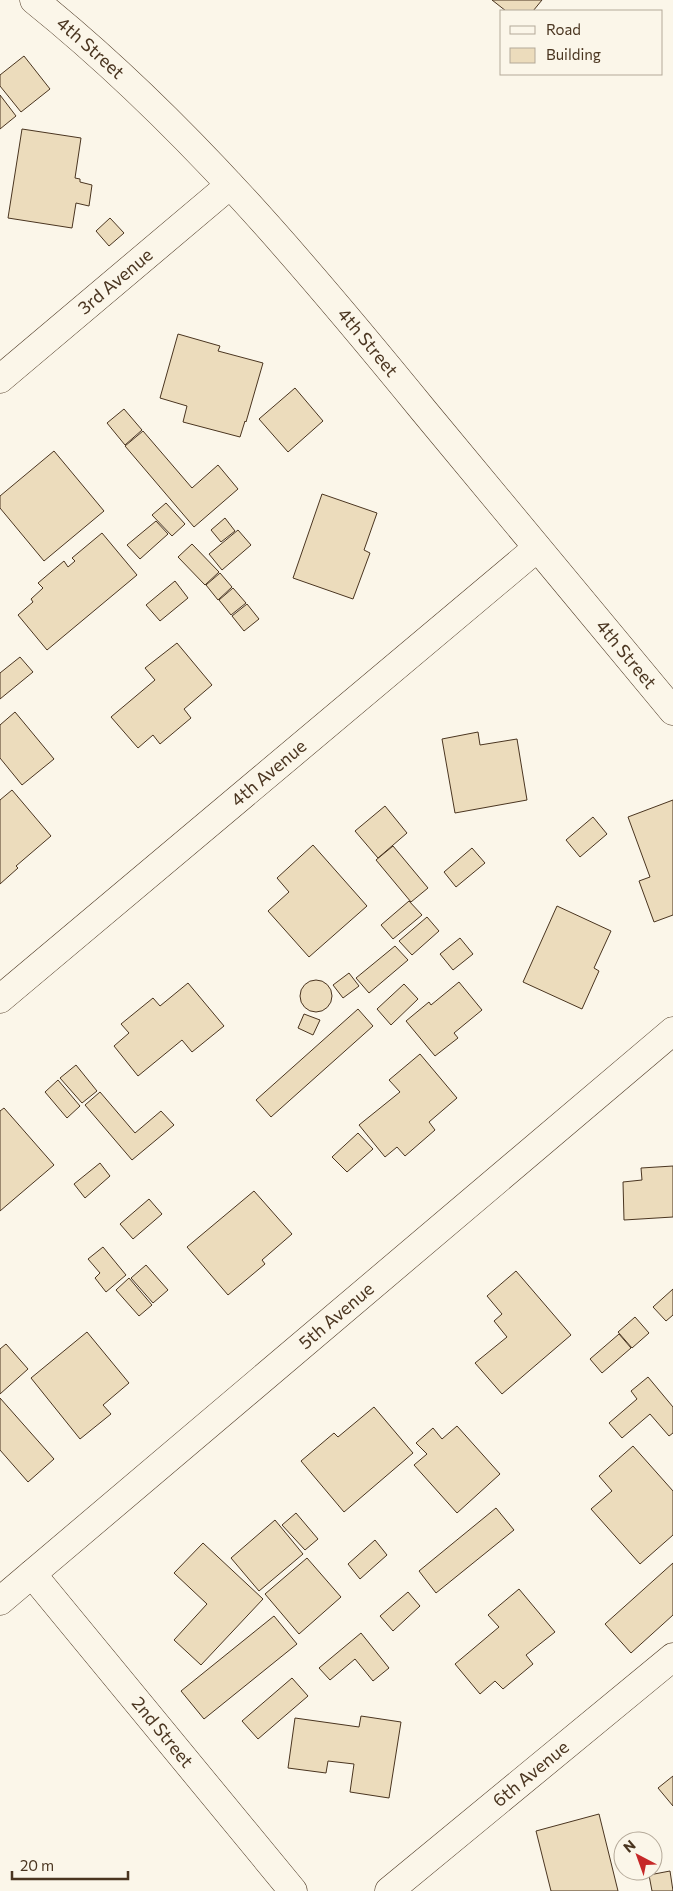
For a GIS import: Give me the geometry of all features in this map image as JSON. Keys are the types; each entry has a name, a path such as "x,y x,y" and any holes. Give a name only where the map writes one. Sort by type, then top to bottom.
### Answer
{"street":[{"name":"4th Street","path":"34,0 74,32 130,82 174,125 230,185 359,331 673,711"},
{"name":"3rd Avenue","path":"0,378 230,185"},
{"name":"4th Avenue","path":"0,1000 537,548"},
{"name":"5th Avenue","path":"0,1601 673,1031"},
{"name":"2nd Street","path":"32,1574 293,1891"},
{"name":"6th Avenue","path":"389,1891 673,1657"}],"building":[{"path":"492,0 542,0 534,10 505,10"},
{"path":"24,56 50,89 21,112 0,86 0,75"},
{"path":"0,95 16,116 0,129"},
{"path":"22,129 81,138 75,178 80,179 80,182 92,185 89,206 76,203 72,228 8,218"},
{"path":"110,218 124,233 109,246 96,231"},
{"path":"178,334 220,346 218,351 263,363 240,437 183,422 187,406 160,398"},
{"path":"295,388 323,421 288,452 259,419"},
{"path":"124,409 142,430 125,445 107,423"},
{"path":"143,431 192,488 218,465 238,489 194,527 125,446"},
{"path":"54,451 104,511 44,561 0,508 0,496"},
{"path":"322,494 377,513 364,550 370,553 353,599 293,578"},
{"path":"166,503 185,524 172,536 152,515"},
{"path":"225,518 235,531 221,542 211,530"},
{"path":"156,521 168,534 140,559 127,545"},
{"path":"238,530 251,545 222,570 209,554"},
{"path":"102,533 137,575 47,650 18,615 33,602 31,599 43,588 38,583 64,561 68,567 75,561 72,558"},
{"path":"192,544 219,572 205,585 178,557"},
{"path":"220,573 232,587 218,600 206,585"},
{"path":"175,581 188,598 160,621 146,605"},
{"path":"233,588 246,603 231,615 219,600"},
{"path":"247,604 259,619 244,631 232,616"},
{"path":"177,643 212,685 184,709 191,718 160,744 153,735 138,748 111,717 155,680 145,668"},
{"path":"20,657 33,672 0,699 0,673"},
{"path":"15,712 54,759 22,785 0,758 0,725"},
{"path":"478,732 480,745 517,739 527,800 455,813 442,739"},
{"path":"12,790 51,836 16,866 18,868 0,884 0,800"},
{"path":"673,800 673,915 654,922 639,881 650,877 628,817"},
{"path":"385,806 407,833 378,858 355,831"},
{"path":"593,817 607,834 580,857 566,840"},
{"path":"313,845 367,906 309,957 268,911 289,892 277,878"},
{"path":"393,846 428,888 411,902 376,860"},
{"path":"472,848 485,863 456,887 444,872"},
{"path":"409,901 422,915 393,939 381,925"},
{"path":"557,906 611,931 594,968 599,971 582,1009 523,982"},
{"path":"427,917 439,931 412,955 399,941"},
{"path":"460,938 473,954 453,970 440,954"},
{"path":"395,946 408,960 369,993 356,978"},
{"path":"349,973 359,986 343,998 333,985"},
{"path":"316,980 327,985 332,996 327,1007 316,1012 305,1007 300,996 305,985"},
{"path":"459,982 482,1010 454,1033 458,1038 435,1056 406,1021 429,1002 431,1005"},
{"path":"188,983 224,1026 192,1052 182,1040 138,1076 114,1046 129,1033 121,1024 153,998 160,1006"},
{"path":"404,984 418,999 391,1025 377,1009"},
{"path":"358,1009 373,1026 271,1117 256,1100"},
{"path":"304,1014 320,1020 313,1035 298,1028"},
{"path":"420,1054 457,1098 429,1122 435,1130 405,1156 397,1147 385,1157 359,1125 400,1092 389,1080"},
{"path":"76,1065 97,1091 82,1103 60,1078"},
{"path":"58,1080 80,1106 67,1118 45,1092"},
{"path":"100,1092 135,1133 161,1111 174,1125 132,1160 85,1105"},
{"path":"4,1108 54,1165 0,1211 0,1111"},
{"path":"358,1133 373,1149 347,1172 332,1157"},
{"path":"100,1163 110,1176 85,1198 74,1184"},
{"path":"673,1166 673,1217 624,1220 623,1182 642,1180 641,1168"},
{"path":"254,1191 292,1234 262,1260 265,1264 228,1295 187,1247"},
{"path":"149,1199 162,1214 133,1239 120,1224"},
{"path":"103,1247 126,1275 106,1292 95,1278 100,1273 88,1259"},
{"path":"146,1265 168,1290 153,1303 131,1278"},
{"path":"516,1271 571,1335 502,1394 475,1363 507,1337 494,1321 502,1314 487,1296"},
{"path":"129,1278 152,1305 139,1316 116,1290"},
{"path":"673,1289 673,1315 666,1321 653,1307"},
{"path":"635,1317 649,1333 632,1348 618,1332"},
{"path":"87,1332 129,1383 103,1405 111,1414 80,1439 31,1378"},
{"path":"619,1334 631,1348 602,1373 590,1359"},
{"path":"6,1344 28,1369 0,1394 0,1349"},
{"path":"648,1377 673,1407 673,1433 669,1436 650,1414 622,1438 609,1423 637,1399 631,1391"},
{"path":"0,1398 54,1459 28,1482 0,1450"},
{"path":"374,1407 413,1453 344,1512 301,1461 334,1433 338,1437"},
{"path":"457,1426 500,1474 457,1513 414,1465 427,1454 416,1443 433,1428 442,1439"},
{"path":"633,1446 673,1491 673,1535 640,1564 591,1509 612,1491 599,1476"},
{"path":"496,1508 514,1530 436,1593 419,1571"},
{"path":"296,1513 318,1539 305,1550 282,1525"},
{"path":"275,1520 303,1554 259,1591 231,1558"},
{"path":"375,1540 387,1555 360,1579 348,1564"},
{"path":"203,1543 263,1599 201,1665 174,1640 207,1604 174,1573"},
{"path":"307,1558 341,1597 299,1634 265,1594"},
{"path":"673,1563 673,1615 631,1653 605,1624"},
{"path":"519,1589 555,1632 526,1655 533,1664 503,1689 495,1681 480,1694 455,1664 499,1627 488,1615"},
{"path":"408,1592 420,1606 393,1631 380,1616"},
{"path":"274,1616 297,1644 204,1719 181,1691"},
{"path":"361,1633 389,1668 373,1681 355,1659 330,1680 319,1668"},
{"path":"292,1678 308,1696 258,1739 242,1721"},
{"path":"361,1716 401,1722 389,1798 350,1792 354,1764 328,1761 326,1773 288,1768 295,1718 359,1727"},
{"path":"673,1776 673,1806 658,1788"},
{"path":"599,1814 613,1871 613,1881 616,1881 618,1891 551,1891 536,1831"},
{"path":"670,1871 673,1891 652,1891 650,1881 663,1881 663,1872"}]}
